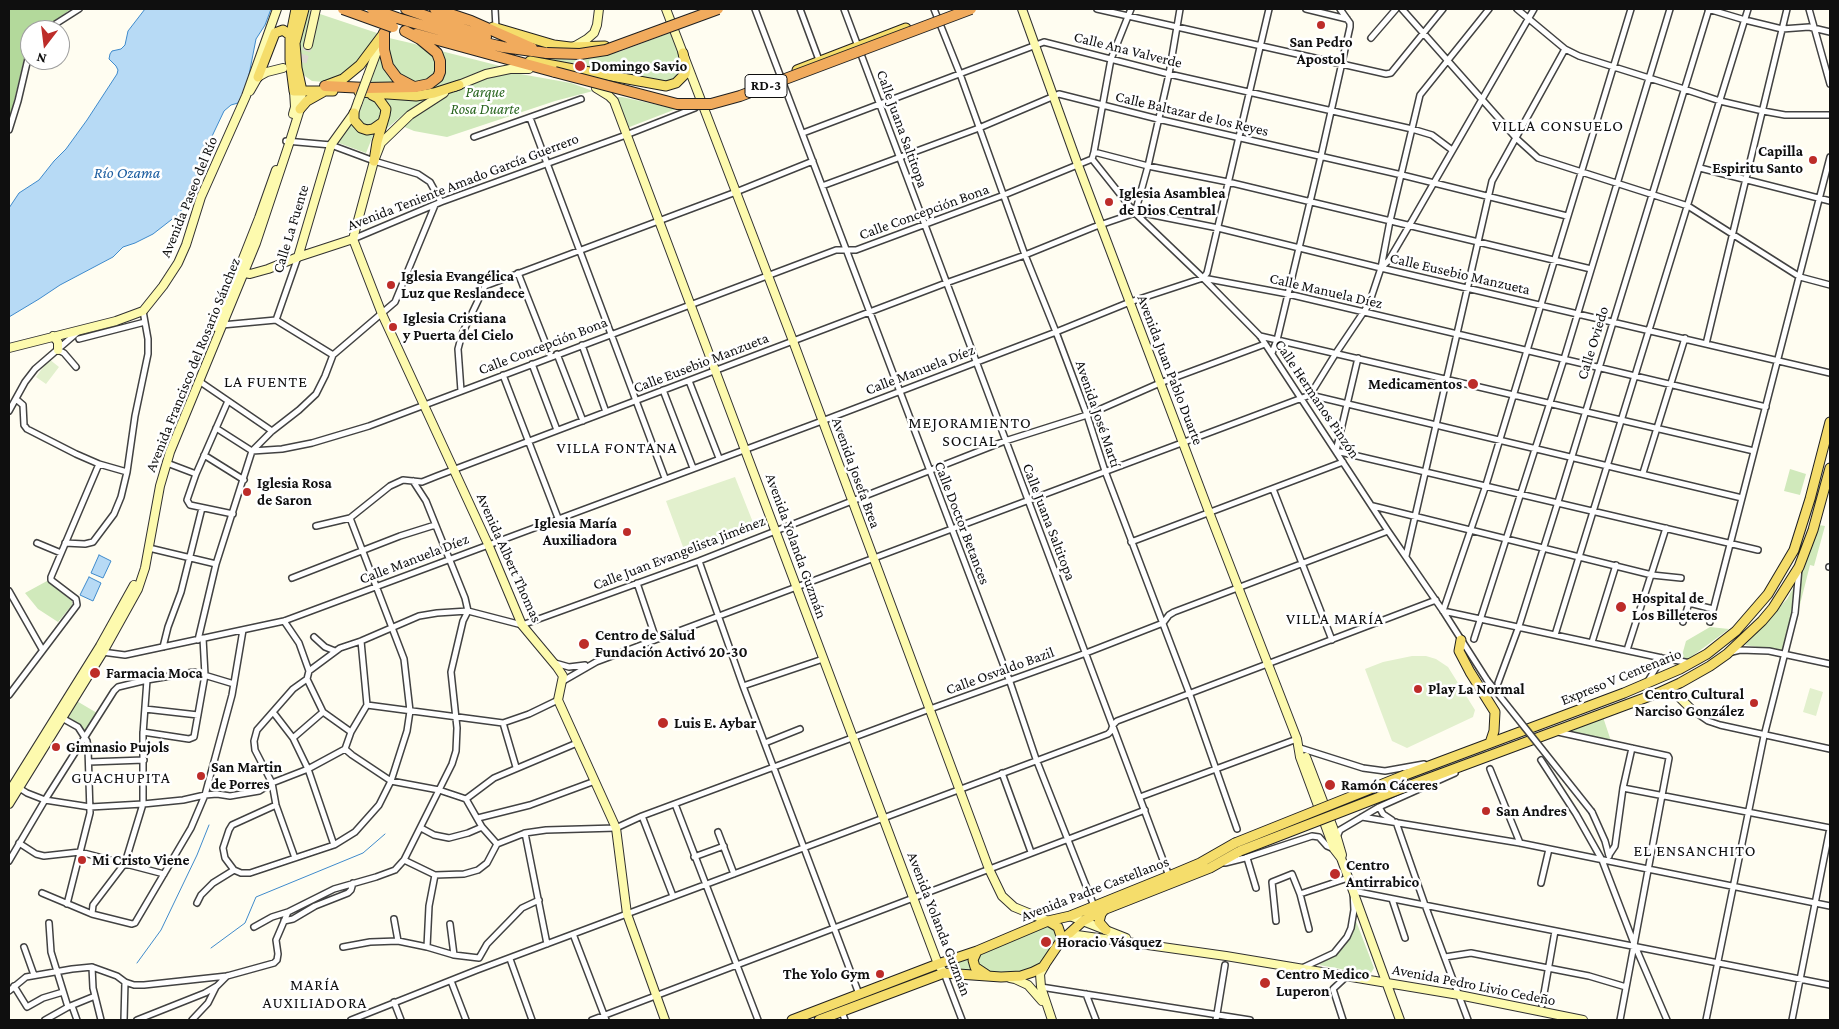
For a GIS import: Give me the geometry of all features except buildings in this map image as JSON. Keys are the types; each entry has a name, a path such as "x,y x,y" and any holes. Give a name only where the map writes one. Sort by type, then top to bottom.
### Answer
{"highway":[{"name":"RD-3","path":"343,9 480,42 528,60 543,53 580,54 606,50 713,9"},
{"name":"RD-3","path":"372,9 405,30 554,72 678,104 711,104 740,96 971,9"},
{"path":"406,9 528,60 544,69"},
{"path":"435,9 471,21 543,53"},
{"path":"392,22 384,50 388,66 402,82 415,86"},
{"path":"325,88 366,88 429,84 438,77 441,67 437,53 405,30"}],"main road":[{"name":"Avenida Paseo del Río","path":"142,312 163,286 178,263 186,245 201,197 246,96 277,9"},
{"path":"296,9 290,60 298,88 325,88 416,96 434,93 486,74 510,69 528,60 666,86 676,83 684,74 686,68 684,53"},
{"path":"293,37 304,9"},
{"path":"308,46 316,9"},
{"path":"471,21 570,48 587,40 594,33 599,9"},
{"name":"Avenida Josefa Brea","path":"666,9 684,53 700,106 736,192 793,341 988,868 1002,896 1014,907 1048,921"},
{"name":"RD-3","path":"570,48 613,45 713,9"},
{"name":"RD-3","path":"700,106 782,76 936,13 959,9"},
{"name":"Avenida Juan Pablo Duarte","path":"1022,9 1160,383 1300,748"},
{"path":"300,109 307,101 325,88 344,79 360,65 392,22"},
{"name":"Calle La Fuente","path":"298,257 331,145 354,113 392,22"},
{"path":"258,77 275,33 283,30 293,37"},
{"path":"495,54 528,60 700,106"},
{"path":"528,60 596,88 676,108 700,106"},
{"path":"258,77 267,72 283,68"},
{"name":"Avenida Paseo del Río","path":"246,96 258,77"},
{"path":"353,240 374,161 381,143 399,124 434,98 459,84"},
{"name":"Avenida Francisco del Rosario Sánchez","path":"9,804 16,786 138,589 145,568 160,486 167,463 222,326 300,109 298,88"},
{"name":"Avenida Francisco del Rosario Sánchez","path":"288,141 298,88"},
{"name":"Avenida Yolanda Guzmán","path":"596,88 609,96 614,102 938,964 944,973"},
{"path":"364,92 378,98 386,109 376,142 374,161"},
{"path":"354,113 354,120 361,128 367,130 374,129 383,122"},
{"name":"Avenida Teniente Amado García Guerrero","path":"241,272 250,274 268,269 298,257 353,240"},
{"name":"Avenida Albert Thomas","path":"353,240 382,314 488,544 522,625 560,671 563,681"},
{"name":"Avenida Francisco del Rosario Sánchez","path":"9,792 16,786 62,718 100,651 136,581 143,555 158,474 241,272"},
{"path":"9,348 53,336 79,335 142,312"},
{"path":"53,336 58,342 58,350"},
{"name":"Expreso V Centenario","path":"1405,776 1648,683 1707,654 1747,620 1768,594 1785,567 1800,535 1830,422"},
{"name":"Expreso V Centenario","path":"1408,786 1658,693 1688,679 1727,654 1768,614 1784,593 1799,566 1813,530 1830,468"},
{"path":"1461,640 1459,651 1495,712 1494,731 1490,743"},
{"path":"563,681 558,700 616,828 627,914 665,1020"},
{"path":"1658,693 1671,692 1678,696 1692,710"},
{"path":"1300,748 1305,755 1337,838 1342,855 1341,858"},
{"path":"1300,748 1300,757 1334,849 1341,858 1400,1020"},
{"name":"Avenida Padre Castellanos","path":"792,1020 977,951 1048,921 1070,916 1405,776"},
{"name":"Avenida Padre Castellanos","path":"819,1020 843,1016 944,973 1021,976 1033,972 1042,967 1060,942 1083,921 1106,909 1210,868 1237,847 1408,786"},
{"path":"1106,909 1101,914 1099,922 1106,930"},
{"path":"1070,916 1137,942"},
{"path":"1048,921 1058,927 1061,936 1060,942"},
{"name":"Avenida Pedro Livio Cedeño","path":"1060,942 1077,935 1137,942 1460,995 1583,1020"},
{"path":"977,951 973,960 975,967 989,976"},
{"path":"1047,961 1040,974 1040,987 1047,1009"},
{"path":"1001,976 1015,979 1028,985 1038,994 1052,1020"}],"street":[{"path":"62,20 79,9"},
{"path":"495,9 496,28"},
{"name":"Calle Doctor Betances","path":"755,9 782,76 929,471 1010,682 1036,760 1094,906"},
{"path":"800,9 819,60"},
{"name":"Calle Juana Saltitopa","path":"844,9 1169,876"},
{"path":"1098,9 1386,74 1391,73 1443,9"},
{"path":"1092,160 1111,59 1131,9"},
{"path":"1135,213 1148,166 1180,9"},
{"path":"1203,278 1207,272 1218,228 1269,9"},
{"path":"1306,9 1321,10 1347,18"},
{"path":"1272,353 1277,340 1350,27 1347,18 1340,9"},
{"path":"1371,38 1396,9"},
{"path":"1402,9 1516,139 1538,158 1688,206 1800,277 1830,285"},
{"path":"1310,395 1371,300 1381,268 1390,221 1422,91 1489,9"},
{"path":"1517,9 1565,49 1579,56 1720,102 1785,115 1830,115"},
{"path":"1381,268 1389,260 1534,9"},
{"path":"1631,9 1472,530 1443,611 1691,663"},
{"path":"1474,639 1564,359 1576,314 1670,9"},
{"path":"1709,9 1782,29 1814,28 1830,32"},
{"name":"Calle Oviedo","path":"1498,683 1519,626 1558,502 1709,9"},
{"path":"1555,635 1748,9"},
{"path":"1706,344 1787,9"},
{"path":"1809,9 1830,84"},
{"name":"Avenida José Martí","path":"936,13 1025,255 1087,415 1105,471 1190,694 1238,829"},
{"name":"Calle Ana Valverde","path":"803,133 1044,42 1168,74 1412,129 1432,136 1452,150"},
{"path":"1406,556 1492,181 1565,49"},
{"path":"9,130 25,70"},
{"name":"Calle Baltazar de los Reyes","path":"1053,96 1059,94 1101,106 1402,175 1567,216"},
{"path":"822,186 979,128 1053,96"},
{"path":"474,137 581,99"},
{"name":"Avenida Teniente Amado García Guerrero","path":"353,240 441,202 700,106"},
{"path":"530,118 665,478"},
{"path":"288,141 331,145 426,178 441,202"},
{"path":"1094,152 1148,166 1228,182 1591,269"},
{"path":"1710,622 1779,361 1830,157"},
{"name":"Calle Concepción Bona","path":"252,451 282,449 312,443 369,426 768,275 836,250 856,250 1004,196 1092,160"},
{"name":"Calle Hermanos Pinzón","path":"1092,160 1135,213 1260,336 1487,680 1592,812 1609,855"},
{"path":"461,391 458,349 462,334 485,286 813,162"},
{"path":"1700,168 1830,201"},
{"path":"143,732 190,739 194,737 206,675 201,639 216,564 252,451 272,431 316,394 333,355 395,302 435,205"},
{"name":"Calle Eusebio Manzueta","path":"316,526 350,518 390,486 403,480 422,482 946,283 1025,255 1101,224 1142,212 1218,228 1830,373"},
{"name":"Calle La Fuente","path":"276,320 298,257"},
{"path":"518,273 583,420"},
{"name":"Calle Manuela Díez","path":"100,651 125,655 284,621 822,421 1130,302 1203,278 1288,294 1766,406"},
{"path":"65,543 85,544 96,538 114,514 121,497 148,354 148,339 142,312"},
{"path":"222,326 276,320 333,355"},
{"path":"9,411 25,382 35,369 79,335 144,322"},
{"path":"1260,336 1754,451"},
{"path":"1643,473 1685,338"},
{"name":"Calle Juan Evangelista Jiménez","path":"522,625 699,561 1005,441 1087,415 1160,383 1265,344"},
{"path":"582,345 606,412"},
{"path":"58,350 64,353 76,367"},
{"path":"1358,358 1336,451 1758,550"},
{"path":"532,364 557,430"},
{"path":"503,375 558,518"},
{"path":"199,381 272,431"},
{"path":"689,381 719,458"},
{"path":"663,390 692,468"},
{"path":"563,681 588,665 1310,395 1742,498"},
{"path":"16,398 23,405 26,429 99,464 127,472"},
{"path":"228,401 196,474 188,502 190,505 233,514"},
{"path":"216,428 252,451"},
{"path":"204,455 244,480"},
{"path":"1131,542 1344,462"},
{"path":"167,463 196,474"},
{"path":"9,695 77,605 76,599 50,579 99,464"},
{"path":"254,927 272,917 288,912 334,890 353,883 376,878 395,870 404,860 452,764 456,751 457,734 456,708 452,684 452,661 463,621 468,611 465,598 426,501 413,481"},
{"path":"1273,488 1332,640"},
{"path":"1373,506 1652,575 1681,578"},
{"path":"163,646 181,592 202,508"},
{"path":"196,903 212,883 234,870 250,873 334,845 355,832 379,805 391,780 402,749 410,711 404,659 378,587 361,551 350,518"},
{"path":"292,578 400,536 435,525"},
{"path":"1628,650 1666,528"},
{"name":"Calle Osvaldo Bazil","path":"616,828 642,816 1086,653 1163,623 1174,612 1388,532"},
{"path":"37,543 60,553"},
{"path":"149,548 216,564"},
{"path":"699,561 743,686 859,994"},
{"path":"1592,642 1616,565"},
{"name":"Expreso V Centenario","path":"1706,1020 1750,813 1764,736 1795,613 1799,566"},
{"path":"637,583 656,639"},
{"path":"9,591 42,650"},
{"path":"351,1020 673,896 705,886 1108,734 1118,721 1436,600"},
{"path":"1683,622 1689,603 1714,609"},
{"path":"309,671 340,648 419,616 468,611 522,625"},
{"path":"284,621 300,643 309,671 307,679 323,712 352,732"},
{"path":"42,893 92,914 134,924 194,822 205,795 224,728 243,630"},
{"path":"314,637 325,647 335,652"},
{"path":"16,786 27,793 45,800 90,807 184,800 217,794 230,796 259,791 272,783 308,769 345,749 367,705 361,641"},
{"path":"1727,654 1740,650 1753,650 1784,654 1830,664"},
{"path":"549,658 557,665 562,666 588,665"},
{"path":"743,686 823,658"},
{"path":"1648,683 1662,658"},
{"path":"9,862 45,800 114,691 128,684 194,672 234,684"},
{"path":"296,858 276,805 272,783 255,750 254,741 257,730 293,689 307,679"},
{"path":"92,914 93,905 125,863 143,804 143,732 148,680"},
{"path":"367,705 503,723 529,714 558,700"},
{"path":"145,709 198,715"},
{"path":"1692,710 1708,721 1764,736 1830,749"},
{"path":"273,712 293,738 308,769 334,845"},
{"path":"293,738 323,712"},
{"path":"62,718 78,728 85,737 88,748 90,807 67,904"},
{"path":"503,723 516,767"},
{"path":"765,743 800,729"},
{"path":"1555,731 1670,758 1620,1020"},
{"path":"1140,797 1297,740"},
{"path":"466,799 494,778 516,767 577,743"},
{"name":"Expreso V Centenario","path":"1300,748 1363,768 1385,770 1410,768 1460,754"},
{"path":"1610,862 1609,855 1615,846 1623,788 1632,748"},
{"path":"345,749 391,780 439,790 466,799 482,827 497,844"},
{"path":"88,762 144,760"},
{"path":"1541,760 1576,814 1602,860 1635,946 1667,1020"},
{"name":"Expreso V Centenario","path":"1337,838 1340,830 1379,807 1444,778 1468,764"},
{"path":"1490,769 1520,843"},
{"path":"1002,773 1031,852"},
{"path":"478,818 530,805 595,781"},
{"path":"1623,788 1830,828 1792,1020"},
{"path":"675,804 694,858 758,1020"},
{"path":"234,870 225,858 223,848 232,825 276,805"},
{"path":"1379,807 1383,814 1396,822 1468,1020"},
{"path":"592,1020 605,1018 656,996 988,868 1145,810"},
{"path":"642,816 673,896"},
{"path":"1362,817 1520,843 1830,906"},
{"path":"421,828 434,835 448,838 482,827"},
{"path":"404,860 435,875 464,874 478,870 487,862 497,844 525,833 546,830 616,828"},
{"path":"718,832 734,874"},
{"path":"525,833 547,944"},
{"path":"1210,868 1247,858 1312,836 1318,837 1327,846 1334,849"},
{"path":"19,843 36,854 44,856 80,852 164,874"},
{"path":"694,858 724,846"},
{"path":"1541,883 1549,849"},
{"path":"1247,858 1256,888"},
{"path":"1276,921 1273,881 1293,874 1309,929"},
{"path":"427,947 429,906 435,875"},
{"path":"1300,894 1348,878"},
{"path":"284,921 293,919 315,906 348,893 353,883"},
{"path":"1300,968 1323,959 1343,944 1351,928 1354,910 1353,891 1830,985"},
{"path":"1392,899 1405,938"},
{"path":"343,947 370,942 398,941 454,955 479,958 487,944 522,908 539,900"},
{"path":"9,990 26,977 92,967 117,976 125,982 134,985 157,985 227,976 274,963 277,960 278,954 276,940 288,912"},
{"path":"394,919 398,941"},
{"path":"49,923 49,943 57,972 63,992 77,1020"},
{"path":"450,924 453,934 454,955"},
{"path":"1542,1005 1555,931"},
{"path":"573,934 605,1018"},
{"path":"24,947 34,975"},
{"path":"1445,957 1471,953 1548,967 1626,987"},
{"path":"510,959 532,1020"},
{"path":"1216,1018 1225,965"},
{"path":"92,967 95,996 101,1020"},
{"name":"Avenida Yolanda Guzmán","path":"944,973 962,1020"},
{"path":"137,1020 200,996 217,986 227,976"},
{"path":"1343,1020 1334,995 1334,989 1347,976"},
{"path":"451,981 466,1020"},
{"path":"124,1020 125,982"},
{"path":"14,986 27,1007 43,998 63,992"},
{"path":"192,1020 208,1003 217,986"},
{"path":"1040,987 1216,1018 1250,1020"},
{"path":"1086,994 1096,1020"},
{"path":"45,1020 95,996"},
{"path":"394,1002 401,1020"},
{"path":"153,1014 156,1020"}],"green space":[{"path":"9,9 71,9 56,20 20,20 21,70 9,122"},
{"path":"308,10 377,33 367,51 343,76 324,82 312,81 302,74 297,50"},
{"path":"672,32 684,66 680,77 667,83 532,57 574,60 594,57 619,52"},
{"path":"389,38 415,44 430,51 437,59 437,72 430,81 416,84 400,75 392,65 388,53"},
{"path":"379,51 384,69 389,76 400,84 367,84"},
{"path":"441,51 500,66 453,84 421,92 372,91 436,84"},
{"name":"Parque Rosa Duarte","path":"509,72 571,83 593,91 555,101 447,137 414,131 400,125 435,100 477,80"},
{"path":"436,95 403,115 385,130 386,118 380,97"},
{"path":"365,97 375,99 383,109 381,123 365,127 357,120"},
{"path":"618,97 676,109 627,128 617,100"},
{"path":"351,124 357,130 374,133 366,153 336,142"},
{"path":"49,359 59,367 46,384 36,377"},
{"path":"1790,469 1806,474 1800,495 1784,491"},
{"path":"735,477 756,530 686,555 666,501"},
{"path":"1819,525 1825,526 1814,566 1810,565 1788,652 1745,645 1787,599 1804,569"},
{"path":"47,581 72,601 72,605 58,622 38,609 25,593"},
{"path":"1710,627 1729,629 1687,660 1681,659 1686,641"},
{"name":"Play La Normal","path":"1412,656 1426,656 1436,659 1448,667 1475,710 1473,717 1407,748 1392,741 1365,669 1383,662"},
{"path":"1810,688 1823,692 1816,716 1803,712"},
{"path":"75,700 97,713 85,731 63,717"},
{"path":"1603,717 1611,741 1562,731"},
{"path":"1356,921 1374,968 1371,973 1319,965 1345,946"},
{"path":"1047,925 1054,929 1057,938 1040,963 1032,968 1019,972 990,974 958,969 956,964"}],"water":[{"name":"Río Ozama","path":"145,9 271,9 265,25 256,39 246,90 238,103 231,105 224,111 205,151 199,170 180,213 153,234 123,247 113,257 60,285 9,317 9,208 19,193 39,180 66,149 87,120 117,74 116,66 109,59 110,54 112,51 121,49 125,45 128,31"},
{"path":"99,555 111,561 103,578 91,573"},
{"path":"89,577 101,583 93,601 80,595"}],"waterway":[{"path":"137,963 161,930 197,855 209,825"},
{"path":"211,948 245,923 256,897 363,853 385,834"}],"tunnel":[{"path":"293,68 299,67 302,64 308,45"}],"place":[{"name":"San Pedro Apostol","path":"1321,25"},
{"name":"Domingo Savio","path":"580,66"},
{"name":"Capilla Espiritu Santo","path":"1813,160"},
{"name":"Iglesia Asamblea de Dios Central","path":"1109,202"},
{"name":"Iglesia Evangélica Luz que Reslandece","path":"391,285"},
{"name":"Iglesia Cristiana y Puerta del Cielo","path":"393,327"},
{"name":"Medicamentos","path":"1473,384"},
{"name":"Iglesia Rosa de Saron","path":"247,492"},
{"name":"Iglesia María Auxiliadora","path":"627,532"},
{"name":"Hospital de Los Billeteros","path":"1621,607"},
{"name":"Centro de Salud Fundación Activó 20-30","path":"584,644"},
{"name":"Farmacia Moca","path":"95,673"},
{"name":"Play La Normal","path":"1418,689"},
{"name":"Centro Cultural Narciso González","path":"1754,703"},
{"name":"Luis E. Aybar","path":"663,723"},
{"name":"Gimnasio Pujols","path":"56,747"},
{"name":"San Martin de Porres","path":"201,776"},
{"name":"Ramón Cáceres","path":"1330,785"},
{"name":"San Andres","path":"1486,811"},
{"name":"Mi Cristo Viene","path":"82,860"},
{"name":"Centro Antirrabico","path":"1335,874"},
{"name":"Horacio Vásquez","path":"1046,942"},
{"name":"The Yolo Gym","path":"880,974"},
{"name":"Centro Medico Luperon","path":"1265,983"}],"district":[{"name":"VILLA CONSUELO","path":"1558,126"},
{"name":"LA FUENTE","path":"266,382"},
{"name":"MEJORAMIENTO SOCIAL","path":"970,432"},
{"name":"VILLA FONTANA","path":"617,448"},
{"name":"VILLA MARÍA","path":"1335,619"},
{"name":"GUACHUPITA","path":"121,778"},
{"name":"EL ENSANCHITO","path":"1695,851"},
{"name":"MARÍA AUXILIADORA","path":"315,994"}]}
